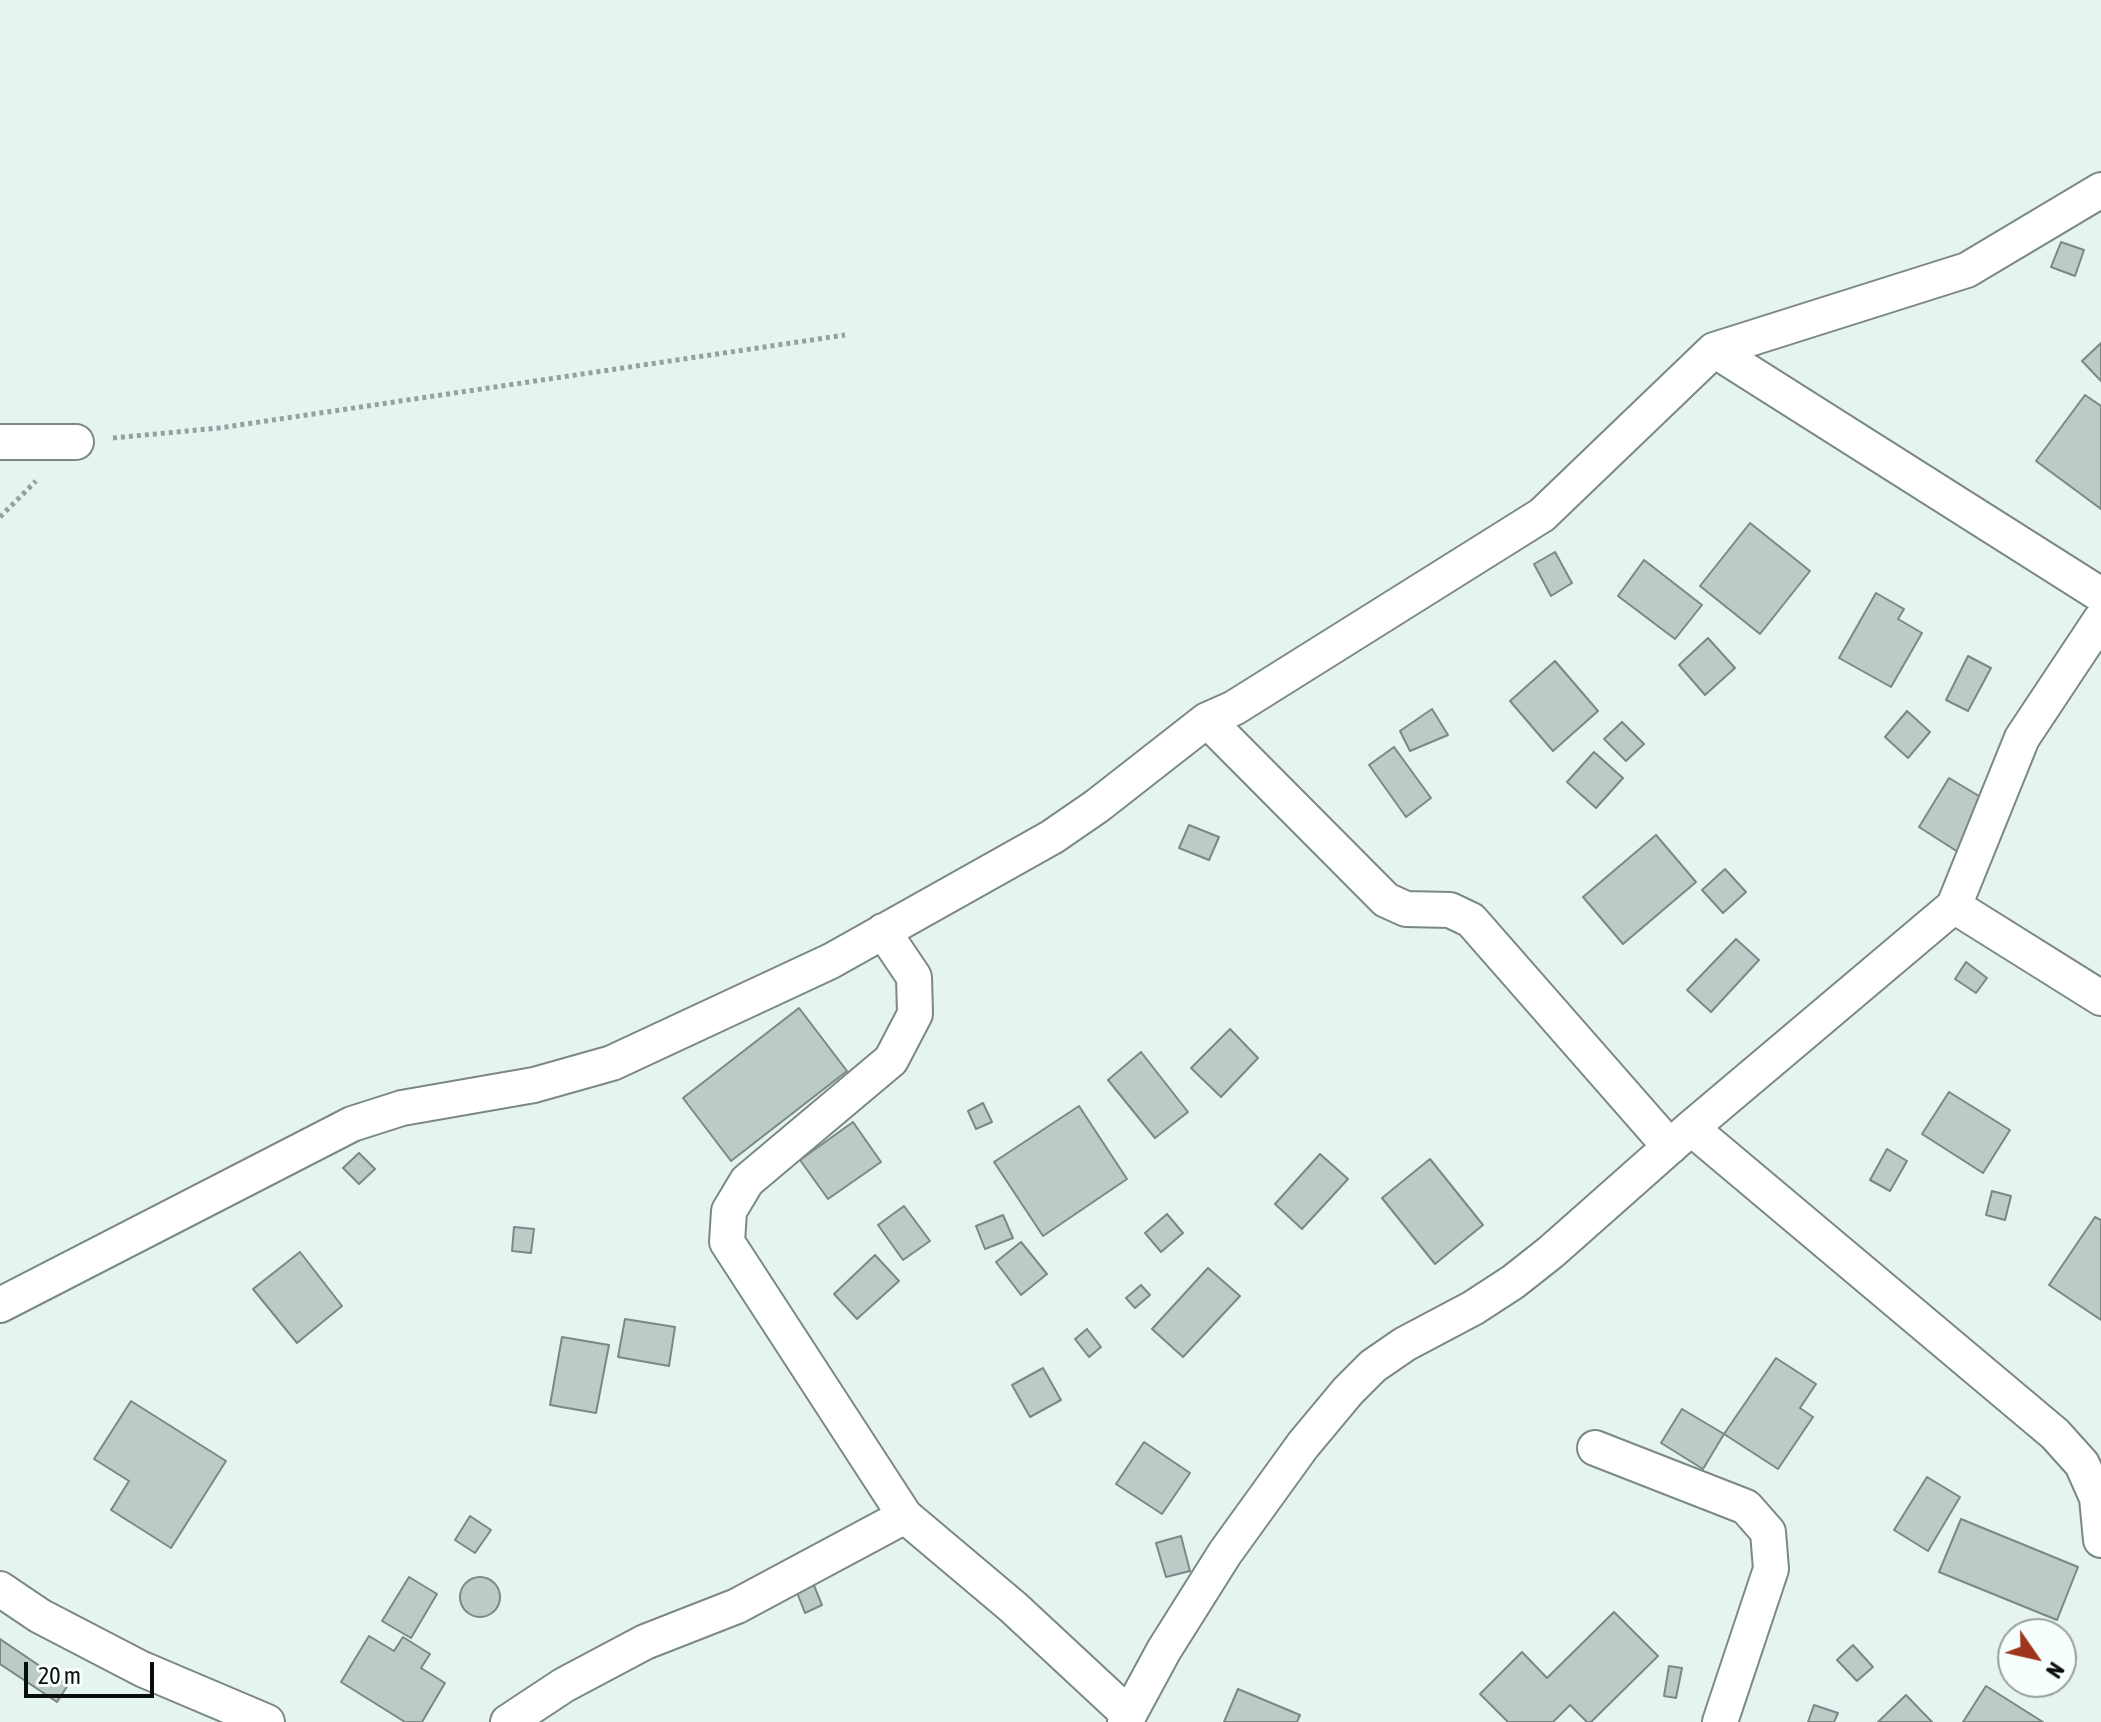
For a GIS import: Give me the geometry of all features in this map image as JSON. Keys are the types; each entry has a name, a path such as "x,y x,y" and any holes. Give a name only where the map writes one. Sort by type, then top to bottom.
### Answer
{"street":[{"path":"0,1305 352,1124 402,1108 534,1085 612,1063 831,961 1052,837 1207,720 1234,708 1542,515 1714,350 1967,270 2101,190"},
{"path":"1714,350 2101,595"},
{"path":"0,442 76,442"},
{"path":"883,931 914,977 915,1014 891,1060 747,1181 729,1211 727,1242 905,1516 1013,1607 1127,1718 1164,1650 1225,1553 1303,1445 1373,1366 1405,1344 1473,1308 1551,1252 1954,906 2022,738 2101,619"},
{"path":"1207,720 1386,900 1406,909 1450,910 1471,920 1681,1138 2055,1434 2082,1464 2097,1498 2101,1540"},
{"path":"1954,906 2101,998"},
{"path":"1595,1448 1746,1507 1768,1532 1771,1569 1720,1722"},
{"path":"508,1722 564,1685 645,1642 737,1606 905,1516"},
{"path":"0,1589 40,1616 142,1669 267,1722"}],"path":[{"path":"76,442 219,428 845,335"}],"building":[{"path":"2061,242 2084,250 2075,276 2051,267"},
{"path":"2101,343 2101,381 2082,361"},
{"path":"2085,395 2101,406 2101,509 2036,461"},
{"path":"1750,523 1810,571 1760,634 1700,586"},
{"path":"1555,552 1572,583 1551,596 1534,564"},
{"path":"1644,560 1702,605 1675,639 1618,596"},
{"path":"1876,593 1904,609 1898,619 1922,633 1891,687 1839,658"},
{"path":"1708,638 1735,668 1705,695 1679,665"},
{"path":"1968,656 1991,668 1968,711 1946,700"},
{"path":"1555,661 1598,711 1553,751 1510,701"},
{"path":"1432,709 1448,735 1410,751 1400,731"},
{"path":"1907,711 1930,732 1908,758 1885,737"},
{"path":"1622,722 1644,744 1626,761 1604,739"},
{"path":"1394,747 1431,798 1406,817 1369,765"},
{"path":"1594,752 1623,778 1596,808 1567,782"},
{"path":"1949,778 1989,802 1958,852 1919,827"},
{"path":"1189,825 1219,837 1209,860 1179,848"},
{"path":"1656,835 1696,882 1623,944 1583,897"},
{"path":"1725,869 1746,892 1723,913 1702,890"},
{"path":"1736,939 1759,960 1711,1012 1687,990"},
{"path":"1966,962 1987,978 1976,993 1955,979"},
{"path":"799,1008 847,1071 731,1161 683,1098"},
{"path":"1230,1029 1258,1058 1221,1097 1191,1068"},
{"path":"1141,1052 1188,1112 1155,1138 1108,1080"},
{"path":"1949,1092 2010,1130 1983,1173 1922,1134"},
{"path":"983,1103 992,1122 976,1129 968,1111"},
{"path":"1079,1106 1127,1179 1043,1236 994,1162"},
{"path":"853,1122 881,1162 828,1199 800,1160"},
{"path":"1887,1149 1907,1161 1890,1191 1870,1180"},
{"path":"359,1153 375,1169 359,1184 343,1168"},
{"path":"1320,1154 1348,1179 1302,1229 1275,1204"},
{"path":"1430,1159 1483,1225 1435,1264 1382,1198"},
{"path":"1992,1191 2011,1196 2005,1220 1986,1215"},
{"path":"904,1206 930,1241 903,1260 878,1225"},
{"path":"1167,1214 1183,1233 1161,1252 1145,1233"},
{"path":"1003,1215 1013,1238 985,1249 976,1226"},
{"path":"2095,1217 2101,1220 2101,1320 2049,1285"},
{"path":"514,1227 534,1229 531,1253 512,1251"},
{"path":"1021,1242 1047,1274 1021,1295 996,1262"},
{"path":"300,1252 342,1306 297,1343 253,1289"},
{"path":"875,1255 899,1281 857,1319 834,1294"},
{"path":"1208,1268 1240,1296 1183,1357 1152,1329"},
{"path":"1141,1285 1150,1295 1135,1308 1126,1298"},
{"path":"625,1319 675,1327 669,1366 618,1357"},
{"path":"1087,1329 1101,1347 1089,1357 1075,1339"},
{"path":"562,1337 609,1345 596,1413 550,1405"},
{"path":"1776,1358 1816,1384 1800,1408 1813,1417 1778,1469 1724,1434"},
{"path":"1043,1368 1061,1400 1030,1417 1012,1385"},
{"path":"131,1401 226,1461 171,1548 111,1510 129,1481 94,1459"},
{"path":"1682,1409 1724,1434 1703,1469 1661,1443"},
{"path":"1144,1442 1190,1473 1162,1514 1116,1484"},
{"path":"1927,1477 1960,1497 1928,1551 1894,1530"},
{"path":"470,1516 491,1530 475,1553 455,1540"},
{"path":"1961,1519 2078,1567 2058,1618 1939,1572"},
{"path":"1181,1536 1190,1571 1166,1577 1156,1543"},
{"path":"409,1577 437,1594 411,1638 382,1621"},
{"path":"480,1577 494,1583 500,1597 494,1611 480,1617 466,1611 460,1597 466,1583"},
{"path":"813,1583 822,1605 805,1613 796,1590"},
{"path":"1614,1612 1658,1656 1591,1722 1587,1722 1570,1705 1553,1722 1508,1722 1480,1694 1522,1652 1547,1678"},
{"path":"369,1636 394,1651 403,1637 430,1654 421,1668 445,1683 422,1722 405,1722 341,1682"},
{"path":"0,1639 68,1685 57,1702 0,1664"},
{"path":"1853,1645 1873,1667 1857,1681 1837,1660"},
{"path":"1669,1666 1682,1668 1676,1698 1664,1696"},
{"path":"1986,1686 1997,1693 1997,1698 2005,1698 2043,1722 1963,1722"},
{"path":"1238,1689 1300,1715 1297,1722 1224,1722"},
{"path":"1906,1695 1932,1722 1878,1722"},
{"path":"1814,1705 1838,1713 1834,1722 1808,1722"}]}
